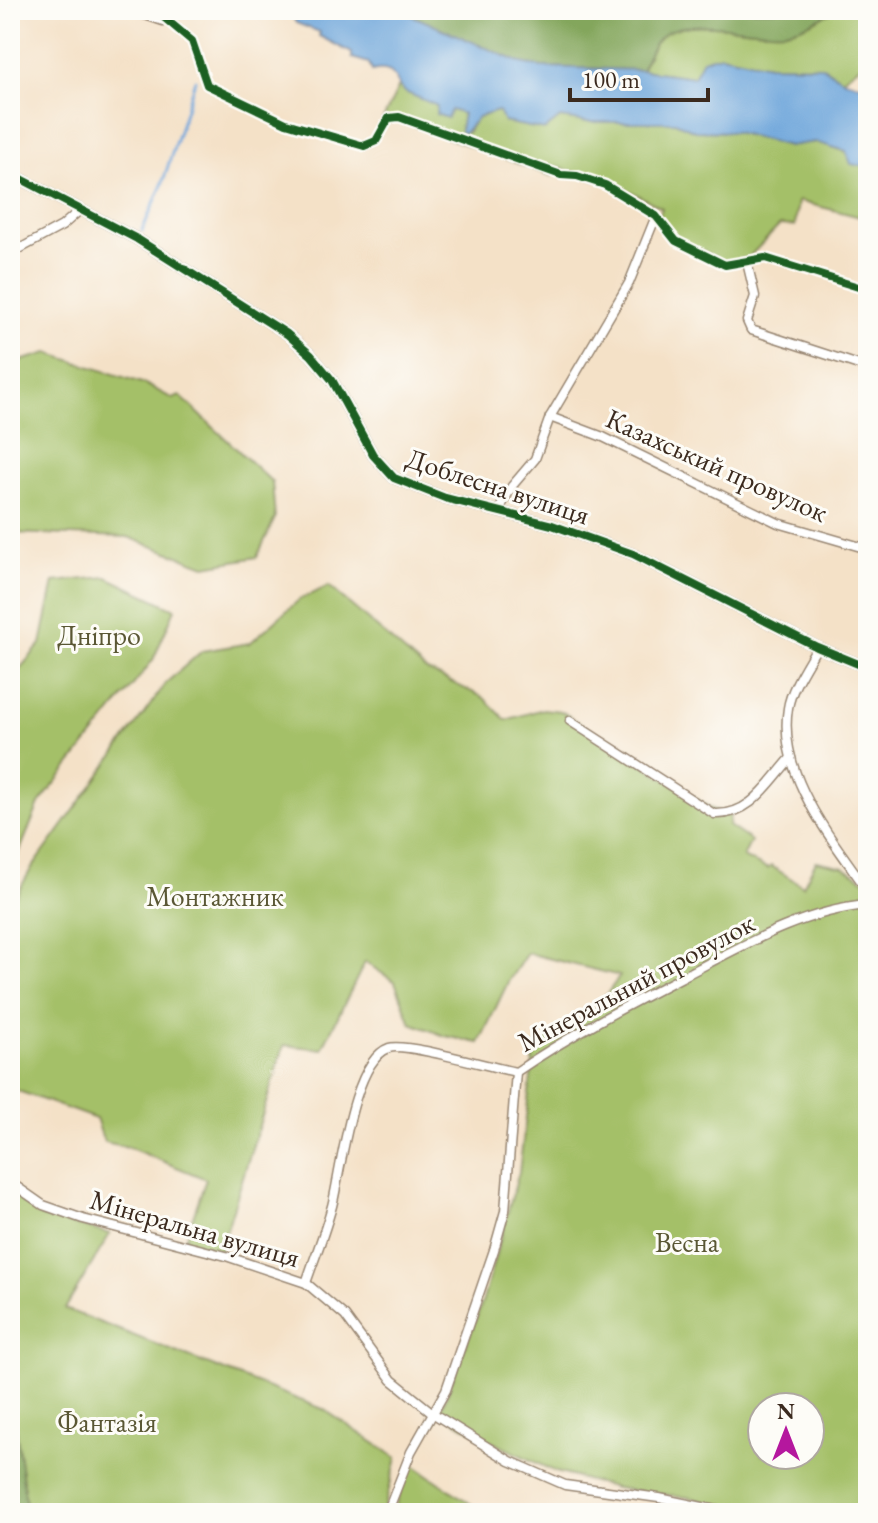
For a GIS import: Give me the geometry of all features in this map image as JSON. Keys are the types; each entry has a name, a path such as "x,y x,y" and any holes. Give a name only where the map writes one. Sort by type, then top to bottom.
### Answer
{"street":[{"path":"130,10 168,22"},
{"path":"155,10 192,41 207,85 286,123 372,145 389,118 399,117 561,175 577,176 605,185 656,216 676,241 725,265 765,258 868,290"},
{"name":"Доблесна вулиця","path":"10,173 137,239 287,334 311,355 332,380 373,455 394,478 445,498 499,510 633,554 817,647 868,668"},
{"path":"10,254 62,226 80,210"},
{"path":"499,510 512,486 535,459 550,417 629,283 656,216"},
{"path":"747,262 755,296 747,321 751,330 868,368"},
{"name":"Казахський провулок","path":"550,417 603,437 778,523 868,549"},
{"path":"817,647 788,707 791,758 813,809 868,891"},
{"path":"570,721 714,814 737,810 757,798 791,758"},
{"name":"Мінеральний провулок","path":"306,1283 332,1204 342,1144 372,1060 390,1047 415,1049 516,1072 591,1026 719,956 820,916 868,905"},
{"name":"Мінеральний провулок","path":"387,1513 411,1452 446,1390 505,1211 516,1072"},
{"name":"Мінеральна вулиця","path":"10,1182 43,1205 226,1256 306,1283 345,1316 392,1380 434,1414 510,1461 565,1485 673,1500 731,1513"}],"green space":[{"path":"399,10 836,10 804,26 784,31 707,26 678,28 657,40 641,70 541,67 521,63"},
{"path":"836,10 868,10 868,60 842,79 821,66 769,65 721,55 700,67 694,77 641,70 657,40 677,28 707,26 784,31 804,26"},
{"path":"400,84 402,90 463,114 460,130 467,133 475,119 498,110 504,122 545,130 560,118 588,122 675,122 695,131 735,132 789,146 823,143 865,160 868,155 868,219 798,201 795,226 780,225 748,258 725,262 680,240 659,215 662,208 626,189 555,166 552,176 399,120 389,122 383,119"},
{"path":"10,350 20,361 48,353 145,384 173,399 180,396 272,482 275,518 257,557 205,566 128,537 10,533"},
{"name":"Дніпро","path":"107,577 175,609 153,660 39,804 10,875 10,680 41,644 54,582"},
{"path":"329,586 425,670 483,697 506,720 543,709 561,711 712,809 730,815 729,826 751,841 743,857 768,869 771,866 803,886 816,861 844,867 868,882 868,1513 737,1513 693,1498 615,1488 556,1472 484,1438 440,1412 483,1300 519,1172 535,1046 592,1014 620,976 527,953 508,982 479,1043 445,1036 411,1023 395,982 365,962 322,1049 284,1045 220,1251 184,1242 206,1179 128,1147 104,1142 96,1119 10,1088 10,906 30,871 167,682 202,651 250,643 300,599"},
{"name":"Фантазія","path":"10,1192 41,1216 110,1234 65,1309 323,1409 397,1458 383,1513 27,1513 11,1390 17,1377 10,1374"},
{"path":"10,1374 17,1377 11,1390 27,1513 10,1513"},
{"path":"411,1463 484,1513 393,1513"}],"water":[{"path":"289,10 399,10 521,63 541,67 641,70 694,77 703,59 721,55 769,65 821,66 842,79 868,87 865,167 851,164 846,151 815,142 789,146 735,132 695,131 675,122 588,122 560,118 545,130 504,122 498,111 478,117 463,134 460,130 463,114 451,110 447,118 436,114 437,106 407,93 392,73 372,71 369,63 352,58 352,53 319,36 320,32 296,23"}],"waterway":[{"path":"142,231 162,185 195,80"}],"cycle path":[{"path":"155,10 192,41 207,85 286,123 364,146 376,141 389,118 399,117 561,175 577,176 605,185 656,216 676,241 725,265 765,258 868,290"},
{"path":"10,173 137,239 287,334 311,355 332,380 373,455 394,478 445,498 552,525 633,554 817,647 868,668"}],"park label":[{"name":"Монтажник","path":"215,896"},
{"name":"Весна","path":"687,1242"}]}
